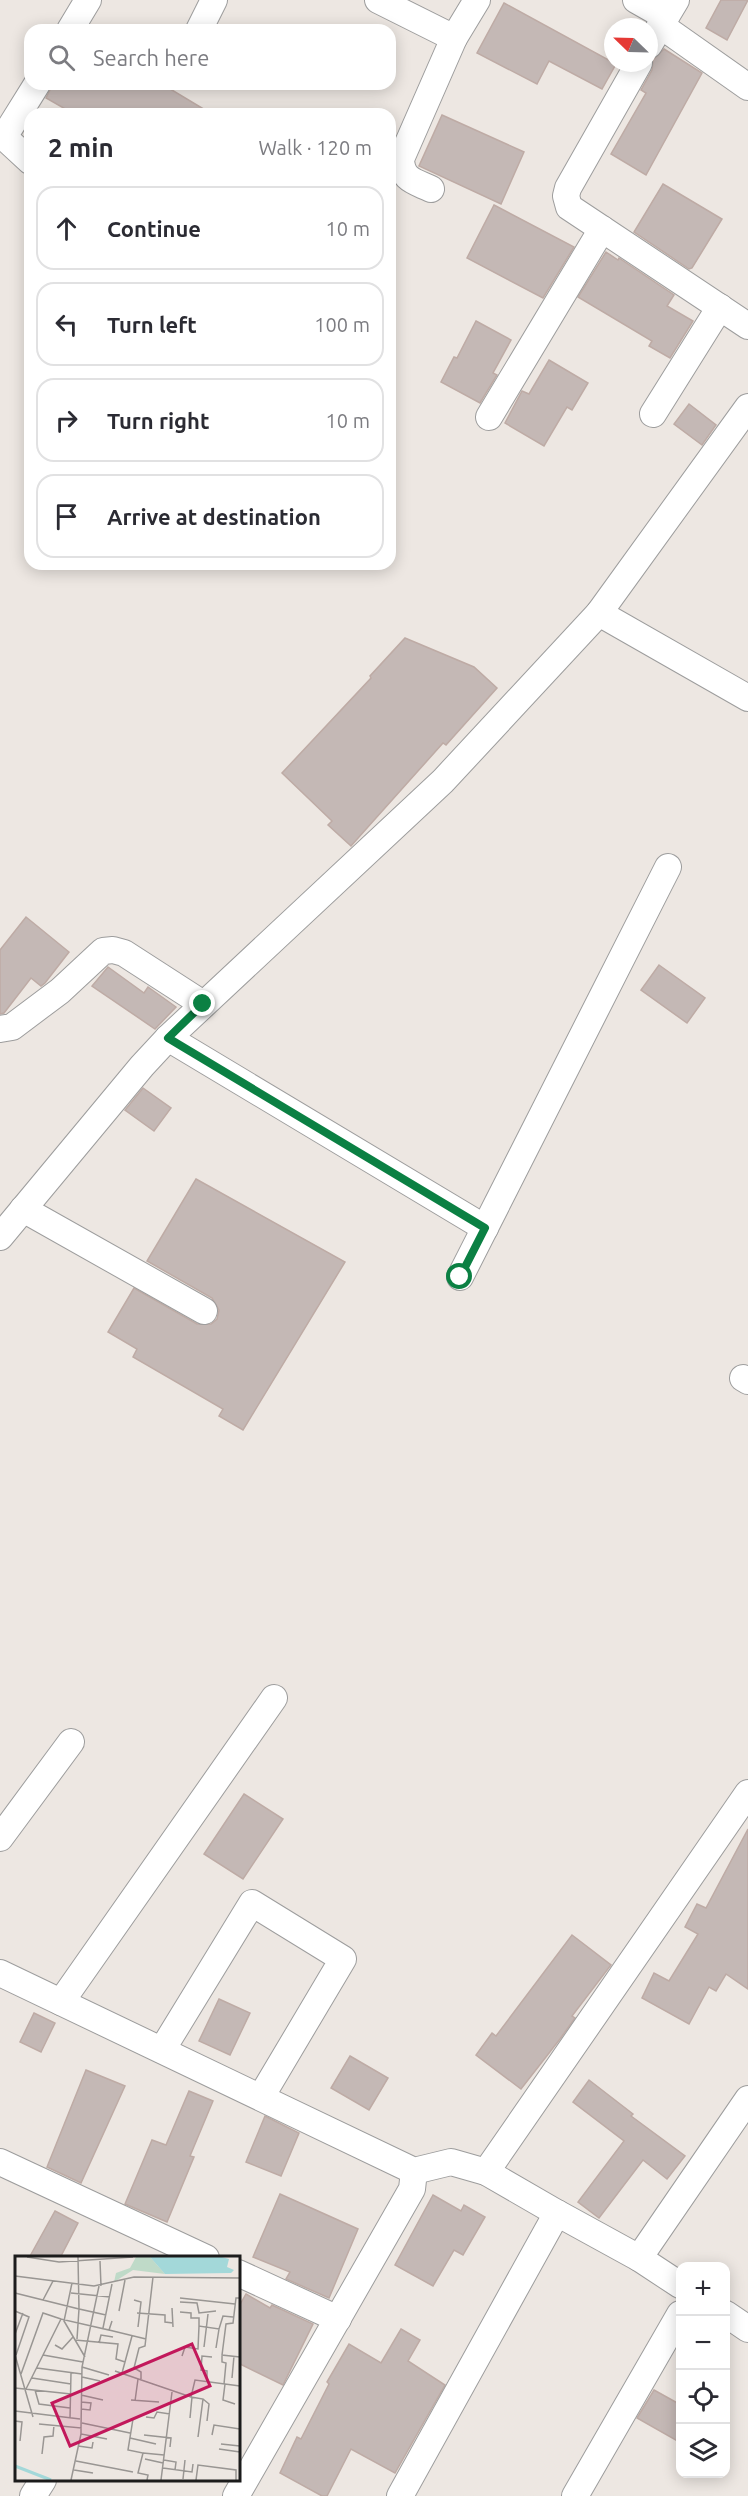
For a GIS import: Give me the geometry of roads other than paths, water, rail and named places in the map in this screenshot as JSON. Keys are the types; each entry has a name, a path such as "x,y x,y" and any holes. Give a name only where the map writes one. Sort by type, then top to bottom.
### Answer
{"street":[{"path":"74,24 88,0"},
{"path":"202,24 214,0"},
{"path":"378,0 454,38"},
{"path":"431,189 408,178 402,169 401,159 454,38 477,0"},
{"path":"636,0 748,87"},
{"path":"634,72 567,188 566,196 569,207 748,326"},
{"path":"24,156 2,139 33,90"},
{"path":"489,417 602,229"},
{"path":"653,414 720,307"},
{"path":"0,1237 142,1066 168,1038 443,781 599,613 748,407"},
{"path":"599,613 748,698"},
{"path":"460,1277 668,867"},
{"path":"0,1029 12,1027 52,997 103,951 113,950 124,953 203,1004"},
{"path":"168,1038 485,1228"},
{"path":"23,1209 204,1311"},
{"path":"61,2002 274,1698"},
{"path":"0,1838 71,1742"},
{"path":"486,2172 748,1793"},
{"path":"162,2050 252,1902 343,1959 261,2097"},
{"path":"0,1973 414,2171 451,2162 486,2172 639,2258 676,2282"},
{"path":"639,2258 748,2099"},
{"path":"0,2162 177,2252 196,2256"},
{"path":"236,2496 412,2189 414,2171"},
{"path":"400,2496 557,2213"},
{"path":"240,2274 338,2319"},
{"path":"575,2496 680,2316"},
{"path":"729,2316 748,2329"},
{"path":"33,2496 42,2481"}]}
